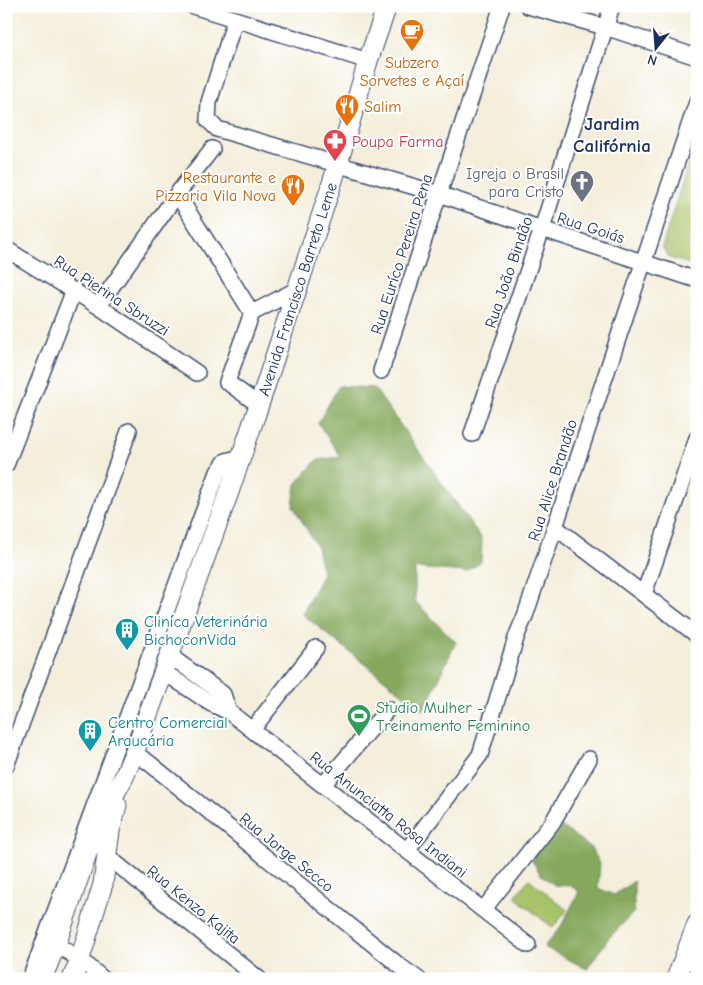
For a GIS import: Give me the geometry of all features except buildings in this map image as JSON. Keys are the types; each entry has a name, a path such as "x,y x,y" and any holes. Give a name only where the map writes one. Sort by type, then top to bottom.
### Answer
{"main road":[{"name":"Avenida Francisco Barreto Leme","path":"42,979 56,945 95,830 124,777 134,753 241,457 338,165 368,61 387,6"},
{"name":"Avenida Francisco Barreto Leme","path":"72,979 103,884 110,832 124,777"},
{"path":"676,979 697,924"}],"street":[{"path":"193,6 368,61"},
{"name":"Rua Euríco Pereira Pena","path":"381,371 438,194 502,6"},
{"path":"528,6 605,27 697,58"},
{"name":"Rua João Bindão","path":"472,434 542,229 612,6"},
{"name":"Rua Goiás","path":"235,20 209,102 208,120 217,129 438,194 697,280"},
{"name":"Rua Alice Brandão","path":"407,850 480,755 517,635 525,616 697,102"},
{"path":"98,306 177,194 212,149"},
{"path":"177,194 252,313"},
{"name":"Rua Pierina Sbruzzi","path":"6,249 74,290 198,372"},
{"path":"6,465 74,290"},
{"path":"259,405 227,382 252,313 296,290"},
{"path":"6,766 129,431"},
{"path":"644,594 697,438"},
{"path":"30,979 218,472 226,461 241,457"},
{"path":"555,527 697,635"},
{"path":"252,730 316,648"},
{"name":"Rua Anunciatta Rosa Indiani","path":"167,664 210,704 229,712 528,945"},
{"path":"323,785 388,709"},
{"name":"Rua Jorge Secco","path":"134,753 148,762 396,973 418,979"},
{"path":"484,910 552,823 589,759"},
{"name":"Rua Kenzo Kajita","path":"107,856 259,979"},
{"path":"56,945 80,959 103,979"}],"green space":[{"path":"693,148 697,149 697,266 670,258 662,247"},
{"path":"339,386 374,388 482,539 481,562 466,572 415,568 415,601 456,642 424,711 302,614 323,574 317,547 293,506 296,484 317,460 341,457 318,423"},
{"path":"557,823 591,848 600,863 598,888 614,895 634,881 634,912 608,939 587,969 544,947 561,926 579,892 570,885 556,886 541,875 531,859"},
{"path":"529,879 567,910 553,928 515,897"}],"place":[{"name":"Subzero Sorvetes e Açaí","path":"412,52"},
{"name":"Salim","path":"347,127"},
{"name":"Poupa Farma","path":"335,162"},
{"name":"Igreja o Brasil para Cristo","path":"582,203"},
{"name":"Restaurante e Pizzaria Vila Nova","path":"293,207"},
{"name":"Cliníca Veterinária BichoconVida","path":"127,651"},
{"name":"Studio Mulher - Treinamento Feminino","path":"359,737"},
{"name":"Centro Comercial Araucária","path":"90,752"}],"district":[{"name":"Jardim Califórnia","path":"612,134"}]}
